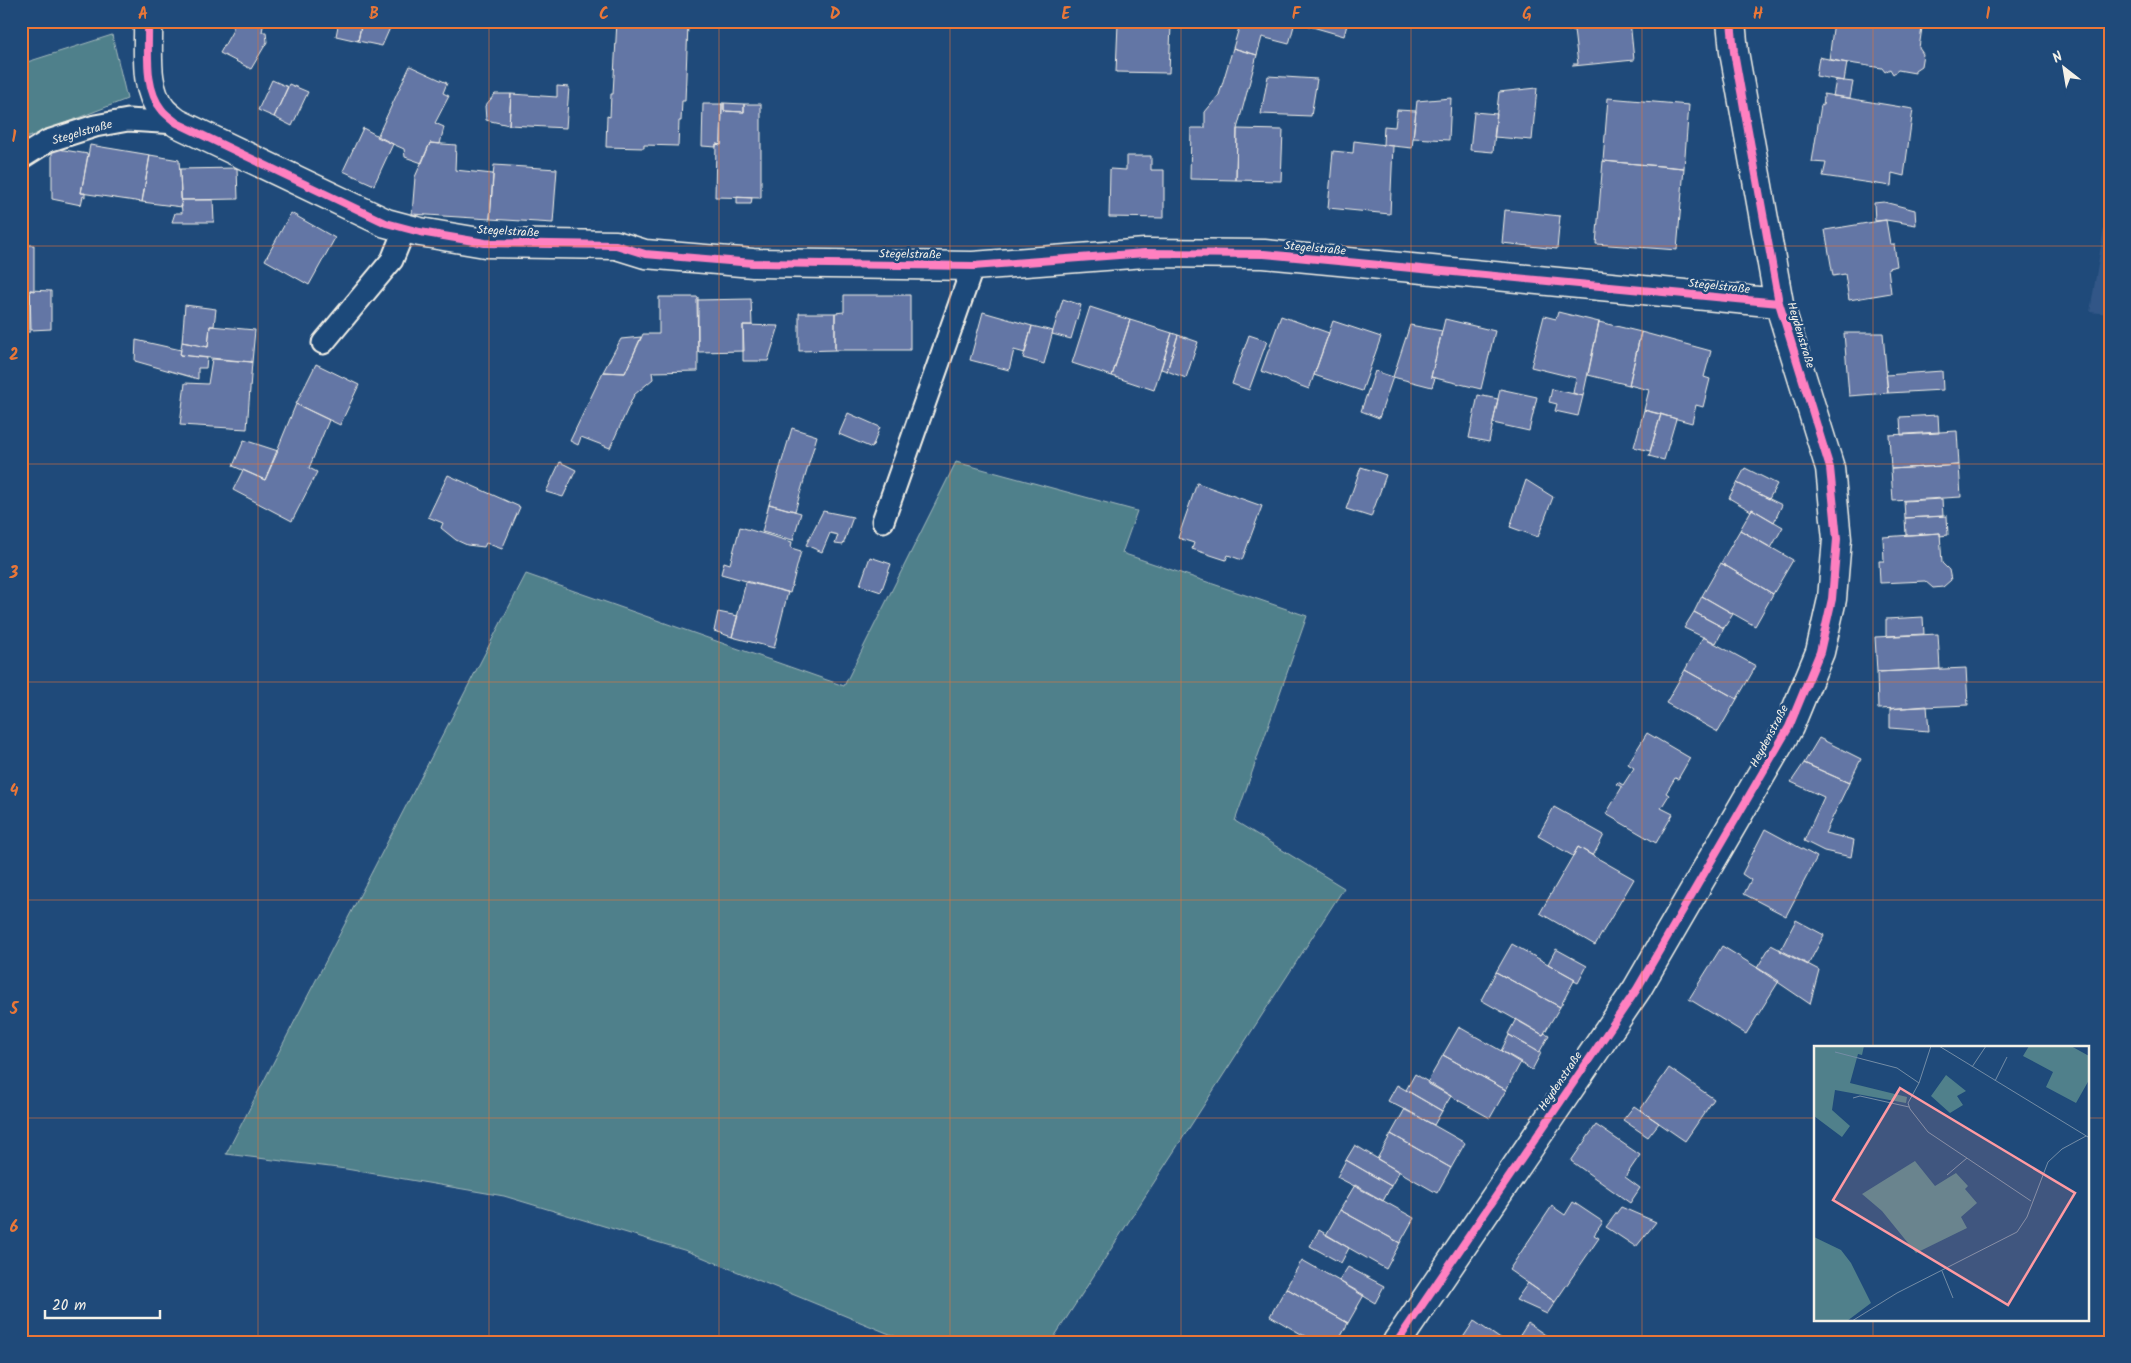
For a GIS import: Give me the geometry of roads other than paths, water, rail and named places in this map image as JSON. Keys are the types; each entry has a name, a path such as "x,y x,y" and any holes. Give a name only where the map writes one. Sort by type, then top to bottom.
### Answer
{"street":[{"name":"Stegelstraße","path":"148,21 149,70 152,89 161,110 177,123 386,223 485,243 616,245 646,254 753,263 973,266 1145,253 1264,254 1779,303"},
{"name":"Heydenstraße","path":"1397,1342 1637,989 1789,727 1820,652 1832,599 1837,539 1830,468 1779,303 1734,52 1731,21"}],"lane":[{"name":"Stegelstraße","path":"21,158 48,141 95,126 128,120 177,123"},
{"path":"323,343 392,260 405,228"},
{"path":"883,521 973,266"}]}
